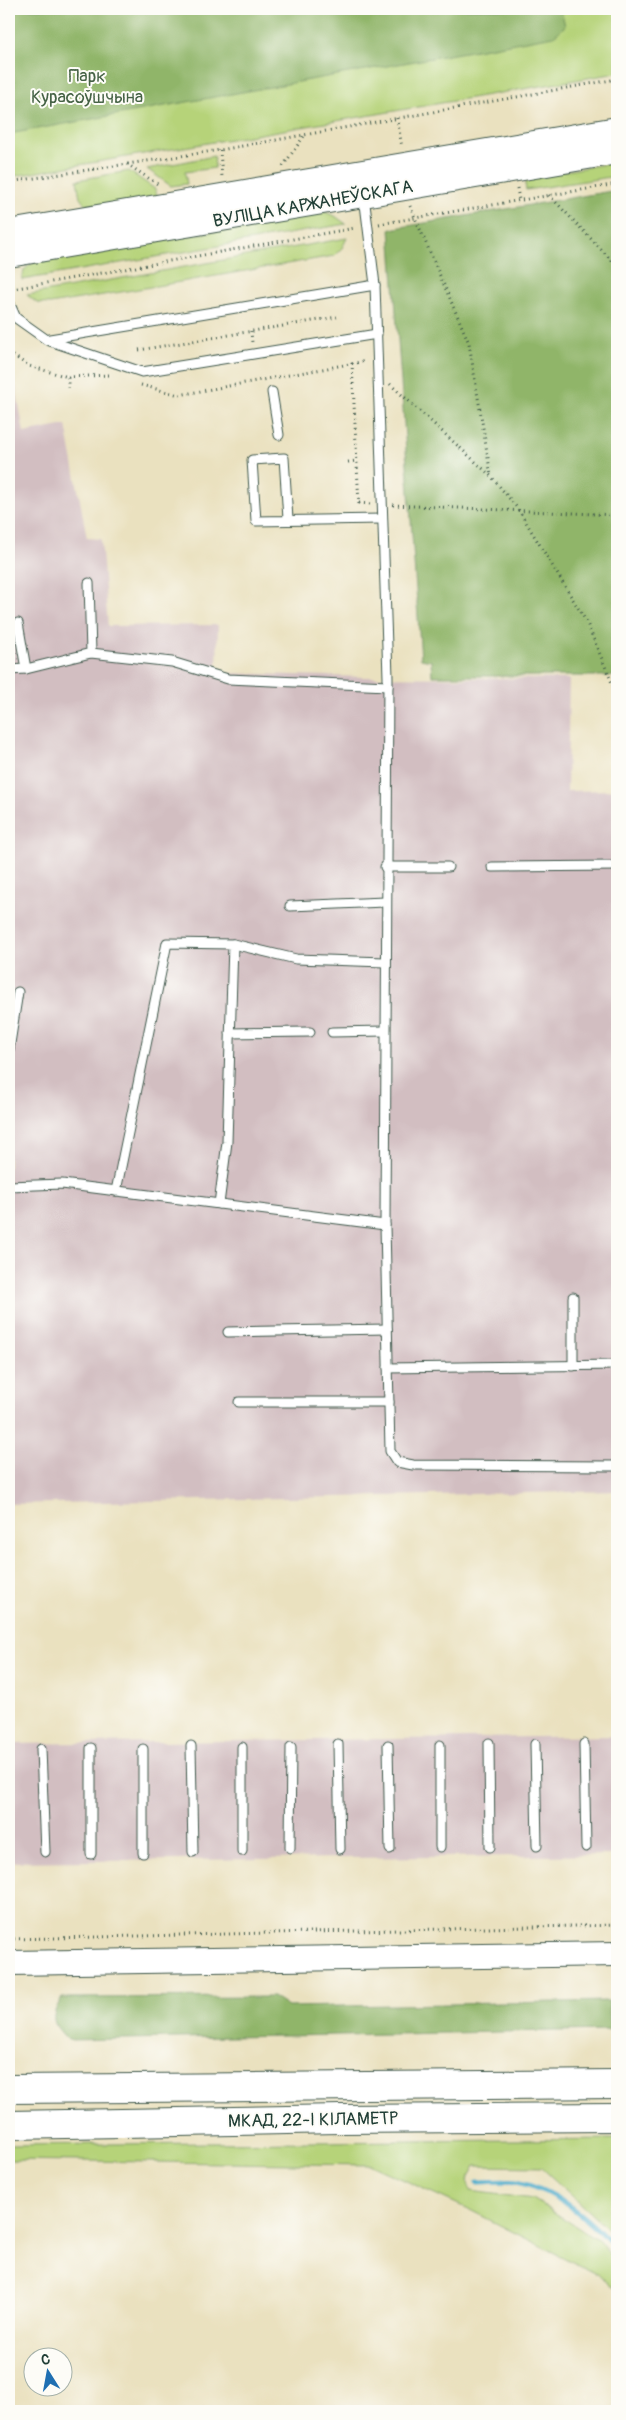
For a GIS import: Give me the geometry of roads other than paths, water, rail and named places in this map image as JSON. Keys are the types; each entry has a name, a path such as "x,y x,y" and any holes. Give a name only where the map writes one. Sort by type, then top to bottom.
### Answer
{"highway":[{"name":"МКАД, 22-І КІЛАМЕТР","path":"9,2089 617,2084"},
{"name":"МКАД, 22-І КІЛАМЕТР","path":"9,2125 340,2119 617,2117"}],"main road":[{"name":"ВУЛІЦА КАРЖАНЕЎСКАГА","path":"9,232 617,129"},
{"name":"ВУЛІЦА КАРЖАНЕЎСКАГА","path":"9,255 617,152"},
{"path":"9,1963 617,1954"}],"lane":[{"path":"364,195 375,285 388,686 385,867 385,1225 390,1451 397,1462 413,1465 617,1466"},
{"path":"47,340 375,285"},
{"path":"9,302 16,318 47,340 142,372 377,334"},
{"path":"272,392 279,435"},
{"path":"288,519 284,458 252,460 256,521 382,519"},
{"path":"89,583 91,653"},
{"path":"18,623 26,669"},
{"path":"9,670 26,669 91,653 172,662 228,679 388,686"},
{"path":"492,867 617,866"},
{"path":"385,867 448,867"},
{"path":"290,906 385,902"},
{"path":"116,1191 167,944 233,944 296,960 385,962"},
{"path":"219,1204 227,1142 233,944"},
{"path":"9,1050 18,992"},
{"path":"332,1032 385,1031"},
{"path":"230,1033 310,1032"},
{"path":"9,1186 62,1184 385,1225"},
{"path":"573,1297 574,1366"},
{"path":"228,1332 387,1330"},
{"path":"388,1368 617,1365"},
{"path":"240,1402 389,1402"},
{"path":"338,1744 340,1849"},
{"path":"489,1744 490,1847"},
{"path":"535,1744 537,1846"},
{"path":"584,1744 586,1847"},
{"path":"388,1745 390,1849"},
{"path":"440,1745 440,1847"},
{"path":"191,1746 193,1852"},
{"path":"242,1747 242,1851"},
{"path":"290,1848 291,1747"},
{"path":"91,1748 91,1854"},
{"path":"41,1749 45,1852"},
{"path":"143,1749 143,1853"}],"waterway":[{"path":"478,2182 517,2182 545,2192 559,2199 585,2218 617,2251"}],"park label":[{"name":"Парк Курасоўшчына","path":"87,86"}]}
